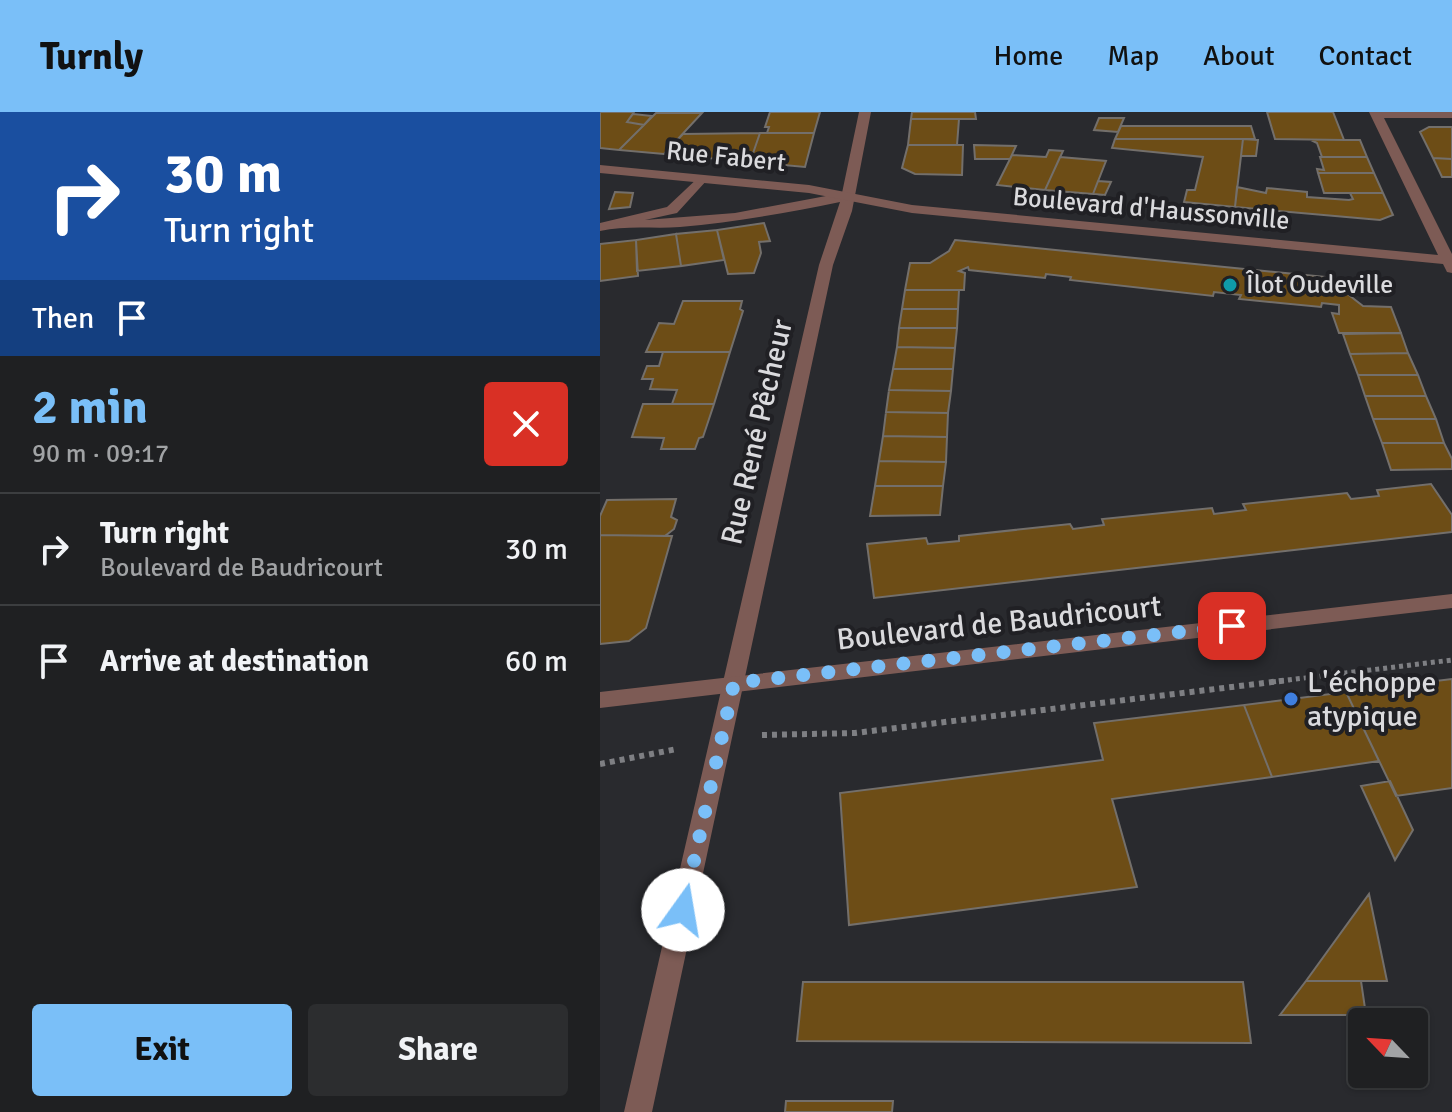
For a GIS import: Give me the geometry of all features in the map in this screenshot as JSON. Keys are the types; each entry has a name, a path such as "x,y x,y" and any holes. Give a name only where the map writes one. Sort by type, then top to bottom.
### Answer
{"street":[{"name":"Rue René Pêcheur","path":"638,1112 722,740 743,628 826,265 847,196 865,112"},
{"path":"1451,264 1376,113 1452,114"},
{"name":"Rue Fabert","path":"600,169 847,196"},
{"path":"621,225 672,210 701,179"},
{"path":"600,227 661,225 807,206 847,196"},
{"name":"Boulevard d'Haussonville","path":"847,196 912,209 1451,264"},
{"name":"Boulevard de Baudricourt","path":"600,700 1452,601"}],"path":[{"path":"600,764 761,735 855,733 1452,660"}],"building":[{"path":"600,112 634,112 627,122 644,125 619,150 600,148"},
{"path":"770,112 820,112 814,133 767,133 769,127 765,127"},
{"path":"912,112 975,112 976,119 911,119"},
{"path":"1267,112 1333,112 1344,140 1275,139"},
{"path":"656,113 702,113 664,154 619,150"},
{"path":"633,114 652,116 644,125 627,122"},
{"path":"1099,118 1124,118 1118,132 1094,130"},
{"path":"911,119 959,119 957,145 908,145"},
{"path":"1121,126 1251,126 1255,139 1115,139"},
{"path":"1429,127 1452,127 1452,159 1433,158 1420,132"},
{"path":"760,133 750,162 664,154 683,134"},
{"path":"760,133 814,133 805,167 750,162"},
{"path":"1115,139 1243,139 1235,207 1184,202 1187,190 1195,190 1203,157 1112,148"},
{"path":"1243,139 1258,140 1256,156 1241,156"},
{"path":"1311,140 1360,140 1367,157 1322,157 1317,143"},
{"path":"908,145 963,145 962,175 915,174 902,168"},
{"path":"974,145 1016,146 1010,159 975,159"},
{"path":"1049,150 1063,151 1045,190 997,185 1012,155 1046,157"},
{"path":"1060,157 1106,161 1093,194 1045,190"},
{"path":"1320,157 1367,157 1374,173 1318,173 1317,169 1324,170"},
{"path":"1433,158 1452,159 1452,177 1442,177"},
{"path":"1318,173 1374,173 1383,193 1324,193"},
{"path":"1098,181 1111,182 1105,195 1093,194"},
{"path":"1237,187 1266,193 1267,188 1307,192 1307,197 1349,200 1353,199 1350,193 1383,193 1393,215 1380,220 1235,207"},
{"path":"615,192 633,193 630,207 609,209"},
{"path":"764,223 770,241 759,242 761,253 754,273 728,274 717,230"},
{"path":"717,230 724,260 681,266 676,234"},
{"path":"676,234 681,266 637,271 636,240"},
{"path":"636,240 638,276 600,281 600,244"},
{"name":"Îlot Oudeville","path":"955,240 1345,279 1345,292 1363,306 1391,307 1401,333 1339,333 1332,313 1339,314 1339,305 1322,303 1321,307 1239,299 1241,295 1214,292 1213,296 1070,280 1071,277 1046,274 1045,278 969,270 968,267 959,271 965,273 964,290 905,290 910,263 930,263 949,251"},
{"path":"905,290 959,290 958,309 902,309"},
{"path":"683,301 742,301 740,309 743,311 730,352 646,352 659,323 674,324"},
{"path":"902,309 958,309 957,328 899,328"},
{"path":"899,328 957,328 955,348 897,347"},
{"path":"1401,333 1408,353 1350,354 1343,334"},
{"path":"897,347 955,348 953,369 893,369"},
{"path":"663,352 730,352 714,404 672,404 677,390 650,389 653,379 642,379 647,366 659,366"},
{"path":"1408,353 1418,375 1358,375 1350,354"},
{"path":"893,369 953,369 951,391 889,390"},
{"path":"1358,375 1418,375 1426,396 1365,396"},
{"path":"889,390 951,391 948,413 886,412"},
{"path":"1365,396 1426,396 1436,419 1373,419"},
{"path":"643,404 714,404 703,437 699,438 695,449 661,449 664,438 632,437"},
{"path":"886,412 948,413 947,437 883,436"},
{"path":"1373,419 1436,419 1444,443 1382,443"},
{"path":"883,436 947,437 946,462 879,461"},
{"path":"1382,443 1444,443 1452,459 1452,469 1391,470"},
{"path":"879,461 946,462 943,486 875,486"},
{"path":"1431,484 1452,515 1452,532 874,598 867,544 926,538 928,544 959,541 959,536 1070,524 1073,529 1104,525 1102,519 1212,508 1214,514 1246,510 1243,504 1347,493 1351,499 1379,496 1377,490"},
{"path":"875,486 943,486 940,515 870,516"},
{"path":"676,499 671,517 677,520 674,529 665,536 600,535 600,516 607,500"},
{"path":"600,535 672,536 646,628 629,641 600,644"},
{"path":"1452,679 1452,788 1396,796 1346,692"},
{"path":"1346,692 1379,761 1272,777 1244,705"},
{"path":"1244,705 1272,777 1112,799 1137,887 849,925 840,793 1103,760 1094,723"},
{"path":"1390,781 1413,830 1395,860 1361,786"},
{"path":"1369,894 1387,981 1306,981"},
{"path":"1306,981 1361,981 1365,1008 1348,1008 1348,1015 1280,1015"},
{"path":"803,982 1243,982 1251,1043 797,1041"},
{"path":"786,1101 893,1101 892,1112 785,1112"}],"place":[{"name":"Îlot Oudeville","path":"1230,285"},
{"name":"L'échoppe atypique","path":"1291,699"}],"route":[{"path":"683,910 734,683 1232,626"}]}
